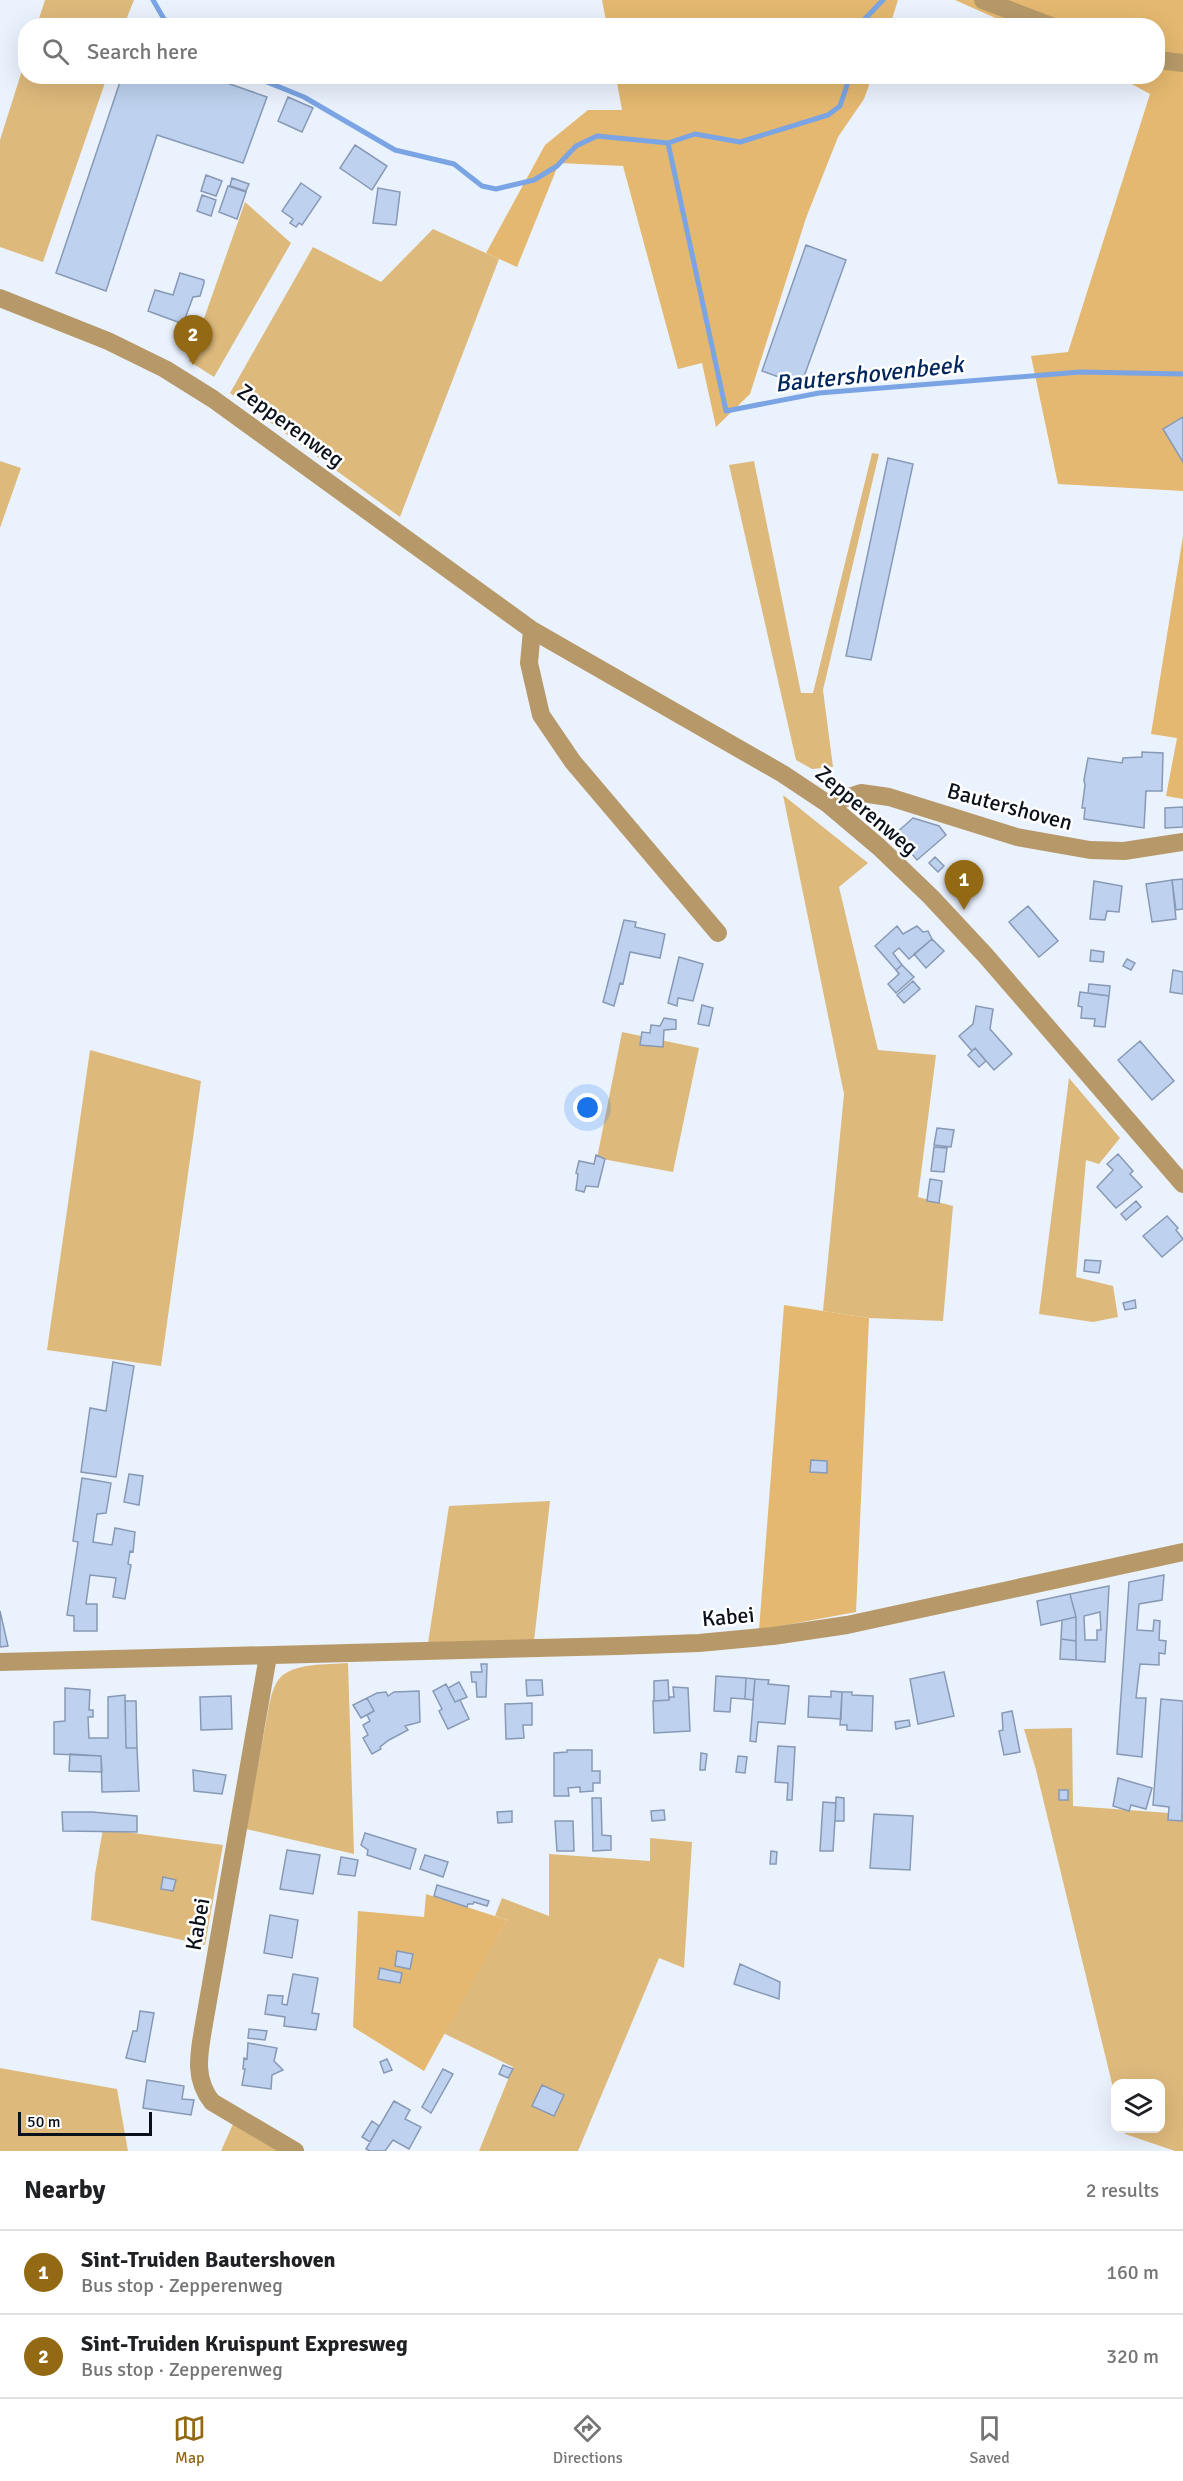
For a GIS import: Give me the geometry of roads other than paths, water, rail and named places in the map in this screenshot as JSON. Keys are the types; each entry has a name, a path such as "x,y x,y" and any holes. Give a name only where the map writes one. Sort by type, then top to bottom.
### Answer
{"street":[{"path":"983,0 1030,18"},
{"path":"1165,61 1183,63"},
{"name":"Zepperenweg","path":"0,298 108,341 165,369 213,399 532,630 792,780 828,804 879,847 931,897 986,956 1183,1184"},
{"path":"532,630 530,663 541,715 573,762 718,933"},
{"name":"Bautershoven","path":"828,804 861,793 889,797 1017,837 1090,850 1124,851 1183,842"},
{"name":"Kabei","path":"0,1662 699,1643 773,1636 847,1624 1183,1552"},
{"name":"Kabei","path":"268,1656 198,2070 205,2092 212,2102 296,2151"}],"waterway":[{"path":"153,0 163,18"},
{"path":"866,18 883,0"},
{"path":"272,84 304,97 395,150 454,164 482,186 496,189 534,180 557,166 576,146 597,136 668,143 695,134 740,142 828,115 840,106 847,84"},
{"name":"Bautershovenbeek","path":"668,143 726,411 819,393 1080,372 1183,374"}],"place":[{"name":"Sint-Truiden Kruispunt Expresweg","path":"193,365"},
{"name":"Sint-Truiden Bautershoven","path":"964,910"}]}
